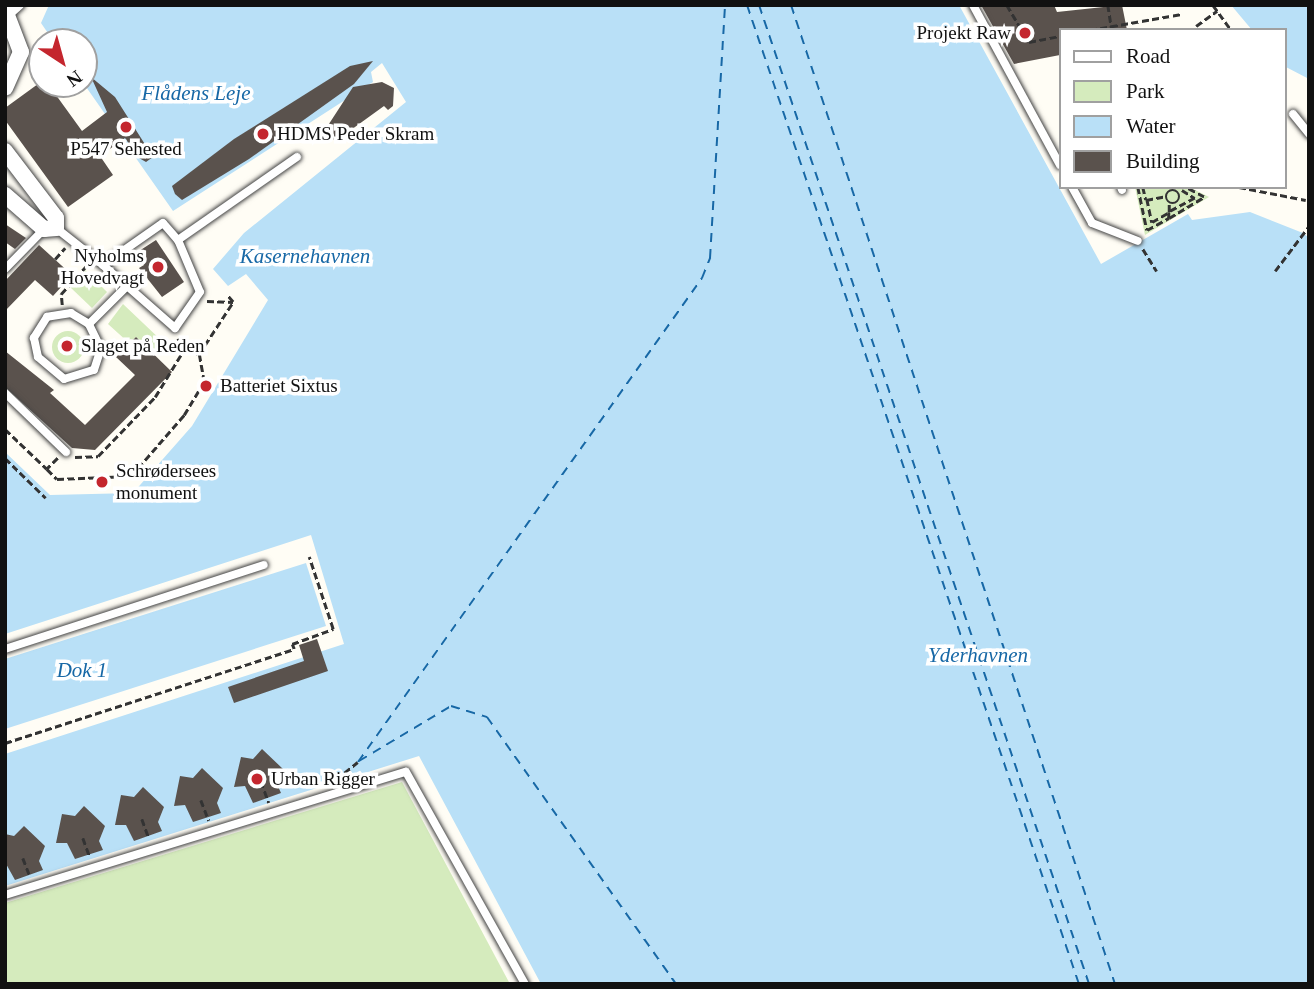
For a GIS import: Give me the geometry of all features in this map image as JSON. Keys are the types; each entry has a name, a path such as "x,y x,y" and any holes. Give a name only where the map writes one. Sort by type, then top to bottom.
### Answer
{"street":[{"path":"5,88 21,52 11,10"},
{"path":"5,151 56,218 50,229 5,195"}],"lane":[{"path":"973,5 1058,161"},
{"path":"1293,114 1308,130"},
{"path":"178,240 297,157"},
{"path":"1073,189 1092,223 1138,241"},
{"path":"5,270 50,229 94,257 103,265 175,328 200,292 178,240 163,223 103,265"},
{"path":"89,324 127,286"},
{"path":"62,312 89,324 100,342 99,362 78,379 57,376 38,357 34,338 44,320 62,312"},
{"path":"5,393 65,452"},
{"path":"5,649 264,565"},
{"path":"5,895 406,772 525,984"}],"path":[{"path":"1007,5 1029,42 1058,36"},
{"path":"1108,5 1111,28 1182,14"},
{"path":"1213,5 1230,28"},
{"path":"1196,26 1217,11"},
{"path":"1142,189 1152,222 1195,198 1185,189"},
{"path":"1167,189 1169,218"},
{"path":"1169,203 1177,202 1183,189"},
{"path":"1145,200 1147,230 1204,197 1186,189"},
{"path":"1249,189 1306,200"},
{"path":"1145,200 1179,194"},
{"path":"1275,271 1307,234 1309,226"},
{"path":"55,259 72,241"},
{"path":"1146,254 1157,271"},
{"path":"62,312 61,294 94,257"},
{"path":"227,295 233,302"},
{"path":"221,303 233,302"},
{"path":"198,354 233,302"},
{"path":"47,470 65,452 78,458 98,456 174,370 182,353 175,328"},
{"path":"5,429 57,479 131,476 184,415 204,382 198,354 178,339"},
{"path":"5,458 46,499"},
{"path":"5,743 294,649 292,644 333,629 309,557"},
{"path":"327,796 328,781 358,762"},
{"path":"261,781 267,795"},
{"path":"201,800 206,815"},
{"path":"142,819 148,834"},
{"path":"83,838 88,852"},
{"path":"23,858 28,872"}],"green space":[{"path":"1135,189 1193,189 1209,197 1145,235"},
{"path":"85,270 107,292 92,308 70,287"},
{"path":"123,304 163,342 152,353 136,337 129,343 108,324"},
{"path":"68,331 79,336 84,347 79,358 68,363 57,358 52,347 57,336"},
{"path":"402,782 510,984 5,984 5,903"}],"water":[{"name":"Yderhavnen","path":"49,5 959,5 1101,264 1188,214 1192,220 1250,212 1303,233 1309,238 1309,984 541,984 419,756 5,886 5,754 344,644 311,535 5,634 5,452 50,495 133,493 192,426 268,300 246,274 228,286 213,269 244,233 406,102 382,63 371,72 373,82 173,211 94,98 98,98 98,28 44,28 41,23"},
{"path":"1231,5 1309,5 1309,79 1286,67 1286,28 1250,28"},
{"name":"Dok 1","path":"306,563 326,626 5,729 5,659"}],"building":[{"path":"981,5 1054,5 1057,12 1122,5 1127,28 1058,28 1058,55 1014,64"},
{"name":"HDMS Peder Skram","path":"373,61 354,84 249,159 182,200 175,194 172,186 234,139 350,66"},
{"path":"382,82 394,88 393,106 388,110 384,106 337,140 326,138 325,130 353,87"},
{"path":"98,83 115,97 153,157 146,162 139,158 125,138 100,156 113,175 68,207 5,120 5,108 28,91 28,98 58,98 82,131 107,112 98,92"},
{"path":"5,224 26,238 15,249 5,242"},
{"name":"Nyholms Hovedvagt","path":"156,240 184,282 162,297 139,268 144,265 136,253"},
{"path":"39,245 72,275 53,296 35,280 5,311 5,281"},
{"path":"136,337 172,372 95,450 72,448 5,387 5,351 54,390 50,393 85,425 135,375 116,357"},
{"path":"317,639 328,671 234,703 228,687 304,661 299,645"},
{"name":"Urban Rigger","path":"262,749 283,769 277,784 281,793 253,803 245,786 234,787 241,757 253,759"},
{"name":"Urban Rigger","path":"202,768 223,788 217,803 221,813 193,822 185,805 174,806 180,776 193,778"},
{"path":"143,787 164,807 158,822 162,831 134,841 126,825 115,825 121,795 134,797"},
{"path":"84,806 105,826 99,841 103,850 75,859 67,843 56,843 62,814 75,816"},
{"path":"24,826 45,846 39,861 43,870 15,880 5,862 5,834 14,836"}],"ferry route":[{"path":"358,762 702,278 710,258 725,5"},
{"path":"747,5 1079,984"},
{"path":"759,5 1089,984"},
{"path":"791,5 1115,984"},
{"path":"359,761 451,706 487,717 676,984"}],"place":[{"name":"Projekt Raw","path":"1025,33"},
{"name":"P547 Sehested","path":"126,127"},
{"name":"HDMS Peder Skram","path":"263,134"},
{"name":"Nyholms Hovedvagt","path":"158,267"},
{"name":"Slaget på Reden","path":"67,346"},
{"name":"Batteriet Sixtus","path":"206,386"},
{"name":"Schrødersees monument","path":"102,482"},
{"name":"Urban Rigger","path":"257,779"}],"water label":[{"name":"Flådens Leje","path":"196,93"},
{"name":"Kasernehavnen","path":"305,256"}]}
